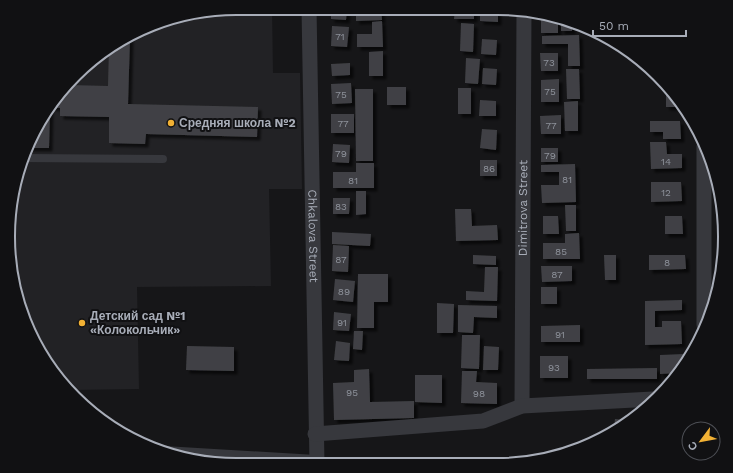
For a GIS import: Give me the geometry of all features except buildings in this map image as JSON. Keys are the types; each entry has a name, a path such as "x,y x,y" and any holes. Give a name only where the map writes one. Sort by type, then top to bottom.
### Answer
{"street":[{"name":"Chkalova Street","path":"309,15 316,458"},
{"name":"Dimitrova Street","path":"522,406 524,17"},
{"path":"704,160 704,313"},
{"path":"315,434 483,421 522,406 647,399"}],"lane":[{"path":"30,158 163,159"},
{"path":"184,451 275,458"}],"shaded area":[{"name":"Средняя школа №2","path":"222,15 272,15 273,73 300,73 302,189 269,189 271,286 137,287 139,389 77,390 52,360 38,334 27,308 19,280 15,251 15,222 19,193 27,165 38,139 52,113 70,90 90,70 113,52 152,32 193,19"}],"place":[{"name":"Средняя школа №2","path":"171,123"},
{"name":"Детский сад №1 «Колокольчик»","path":"82,323"}]}
